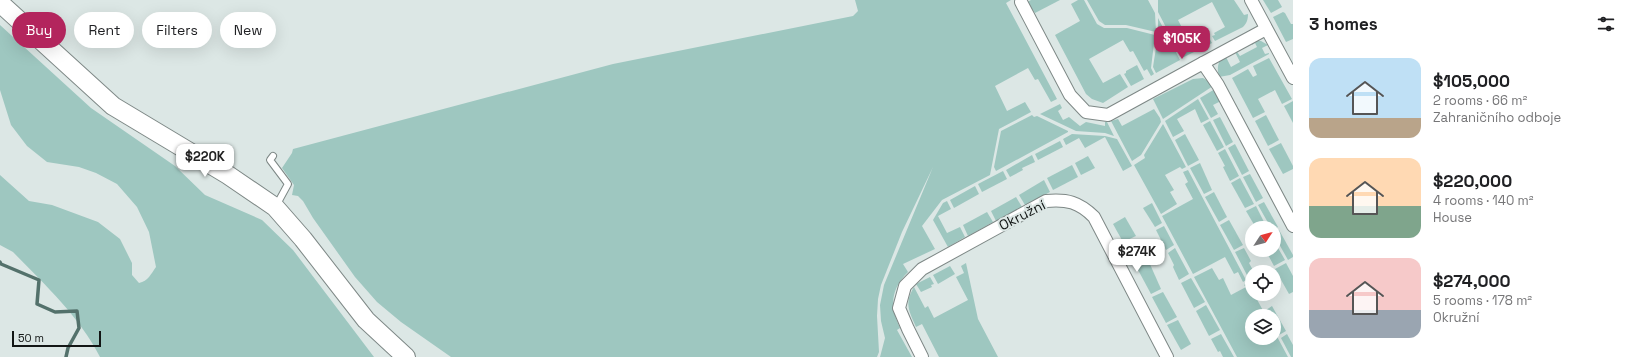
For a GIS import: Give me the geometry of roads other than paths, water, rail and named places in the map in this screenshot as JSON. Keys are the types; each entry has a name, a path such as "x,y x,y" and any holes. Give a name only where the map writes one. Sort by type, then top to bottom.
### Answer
{"main road":[{"path":"0,3 114,106 228,175 275,208 303,239 366,320 406,357"}],"street":[{"path":"1251,0 1293,78"},
{"path":"1021,2 1070,95 1086,112 1108,115 1266,29"},
{"path":"1203,63 1218,85 1293,226"},
{"name":"Okružní","path":"922,357 899,308 904,286 922,269 1046,201 1062,199 1084,207 1094,216 1167,357"}],"lane":[{"path":"273,156 270,160 288,184 275,208"}],"waterway":[{"path":"0,262 1,264 39,280 37,304 55,312 77,311 79,328 68,348 66,357"}]}
